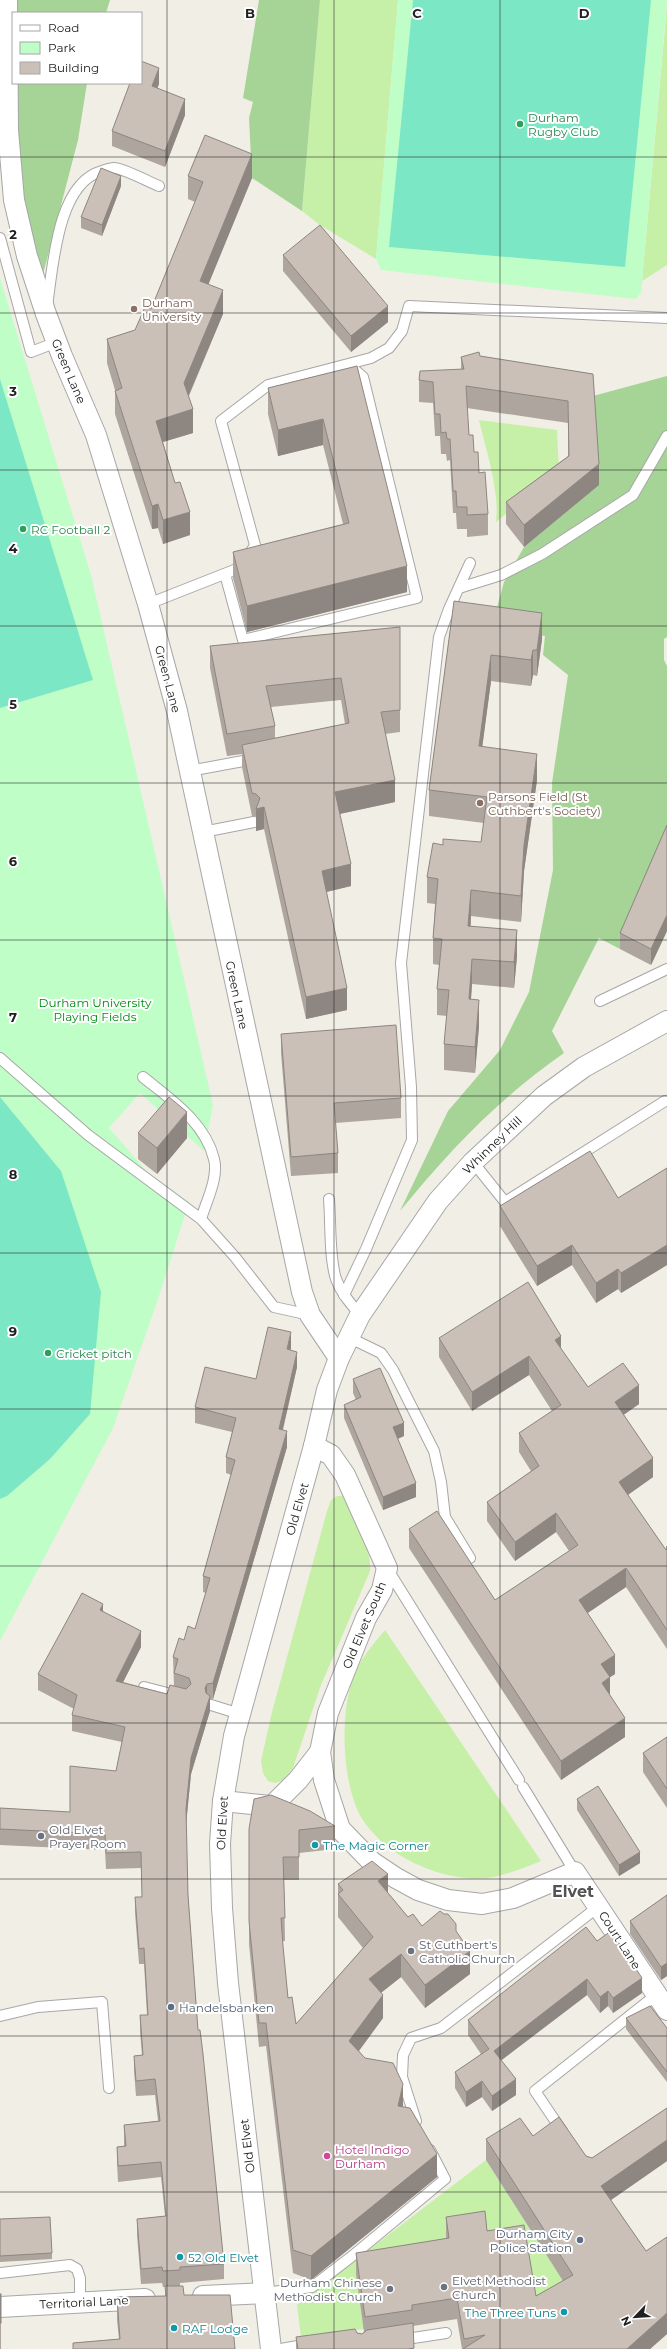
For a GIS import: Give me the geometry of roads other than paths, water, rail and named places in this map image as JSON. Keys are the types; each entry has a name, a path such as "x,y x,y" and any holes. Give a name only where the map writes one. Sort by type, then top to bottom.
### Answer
{"street":[{"name":"Green Lane","path":"7,0 4,130 14,200 27,256 56,342 96,435 148,604 177,711 289,1239 302,1292 310,1315 339,1358"},
{"name":"Whinney Hill","path":"360,1315 438,1201 473,1162 544,1096 584,1067 667,1020"},
{"name":"Old Elvet","path":"271,2349 228,1983 220,1844 223,1801 229,1759 240,1714 314,1446 327,1390 348,1337 360,1315"},
{"name":"Old Elvet South","path":"314,1446 331,1455 345,1475 386,1568 382,1590 366,1618 333,1699 320,1752 324,1780 340,1829"},
{"name":"Old Elvet South","path":"273,1805 298,1780 320,1752"},
{"path":"223,1801 273,1805 300,1811"},
{"name":"Old Elvet South","path":"320,1819 340,1829 372,1862 396,1878 418,1890 448,1900 482,1904 513,1898 575,1872"},
{"name":"Court Lane","path":"575,1872 663,2002"},
{"path":"187,2297 264,2293"},
{"name":"Territorial Lane","path":"0,2307 163,2298"}],"lane":[{"path":"46,314 56,248 65,212 78,186 92,174 114,168 159,186"},
{"path":"0,238 31,352 56,342"},
{"path":"148,604 242,567 255,545 221,421 268,386 371,358 389,348 402,331 409,306 667,318"},
{"path":"225,574 243,640 417,598 363,377 347,364"},
{"path":"459,588 501,575 542,554 633,495 667,436"},
{"path":"344,1295 366,1249 412,1140 411,1087 401,963 438,637 470,563"},
{"path":"190,771 264,757"},
{"path":"203,832 254,822"},
{"path":"600,1001 667,969"},
{"path":"0,1058 88,1135 202,1219 235,1257 274,1307 310,1315"},
{"path":"143,1077 185,1110 205,1139 215,1160 213,1177 202,1219"},
{"path":"473,1162 505,1202 665,1101"},
{"path":"329,1199 333,1264 336,1279 344,1295 360,1315"},
{"path":"348,1337 381,1353 393,1370 434,1451 445,1517 470,1558"},
{"path":"386,1568 575,1872"},
{"path":"144,1687 185,1698"},
{"path":"211,1705 240,1714"},
{"path":"264,2293 312,2287 351,2257 445,2179 413,2116 402,2077 403,2055 411,2038 441,2028 598,1907"},
{"path":"0,2016 38,2007 102,2002 109,2088"},
{"path":"569,2140 535,2091 663,2002"},
{"path":"0,2273 70,2265 77,2269 80,2278 80,2302"},
{"path":"391,2341 446,2333"},
{"path":"281,2349 317,2343"}],"place":[{"name":"Durham Rugby Club","path":"520,124"},
{"name":"Durham University","path":"134,309"},
{"name":"RC Football 2","path":"23,529"},
{"name":"Parsons Field (St Cuthbert's Society)","path":"480,803"},
{"name":"Cricket pitch","path":"48,1353"},
{"name":"Old Elvet Prayer Room","path":"41,1836"},
{"name":"The Magic Corner","path":"315,1845"},
{"name":"St Cuthbert's Catholic Church","path":"411,1951"},
{"name":"Handelsbanken","path":"171,2007"},
{"name":"Hotel Indigo Durham","path":"327,2156"},
{"name":"Durham City Police Station","path":"580,2240"},
{"name":"52 Old Elvet","path":"180,2257"},
{"name":"Elvet Methodist Church","path":"444,2287"},
{"name":"Durham Chinese Methodist Church","path":"390,2289"},
{"name":"The Three Tuns","path":"564,2312"},
{"name":"RAF Lodge","path":"174,2328"}],"district":[{"name":"Elvet","path":"573,1891"}],"park label":[{"name":"Durham University Playing Fields","path":"95,1009"}]}
